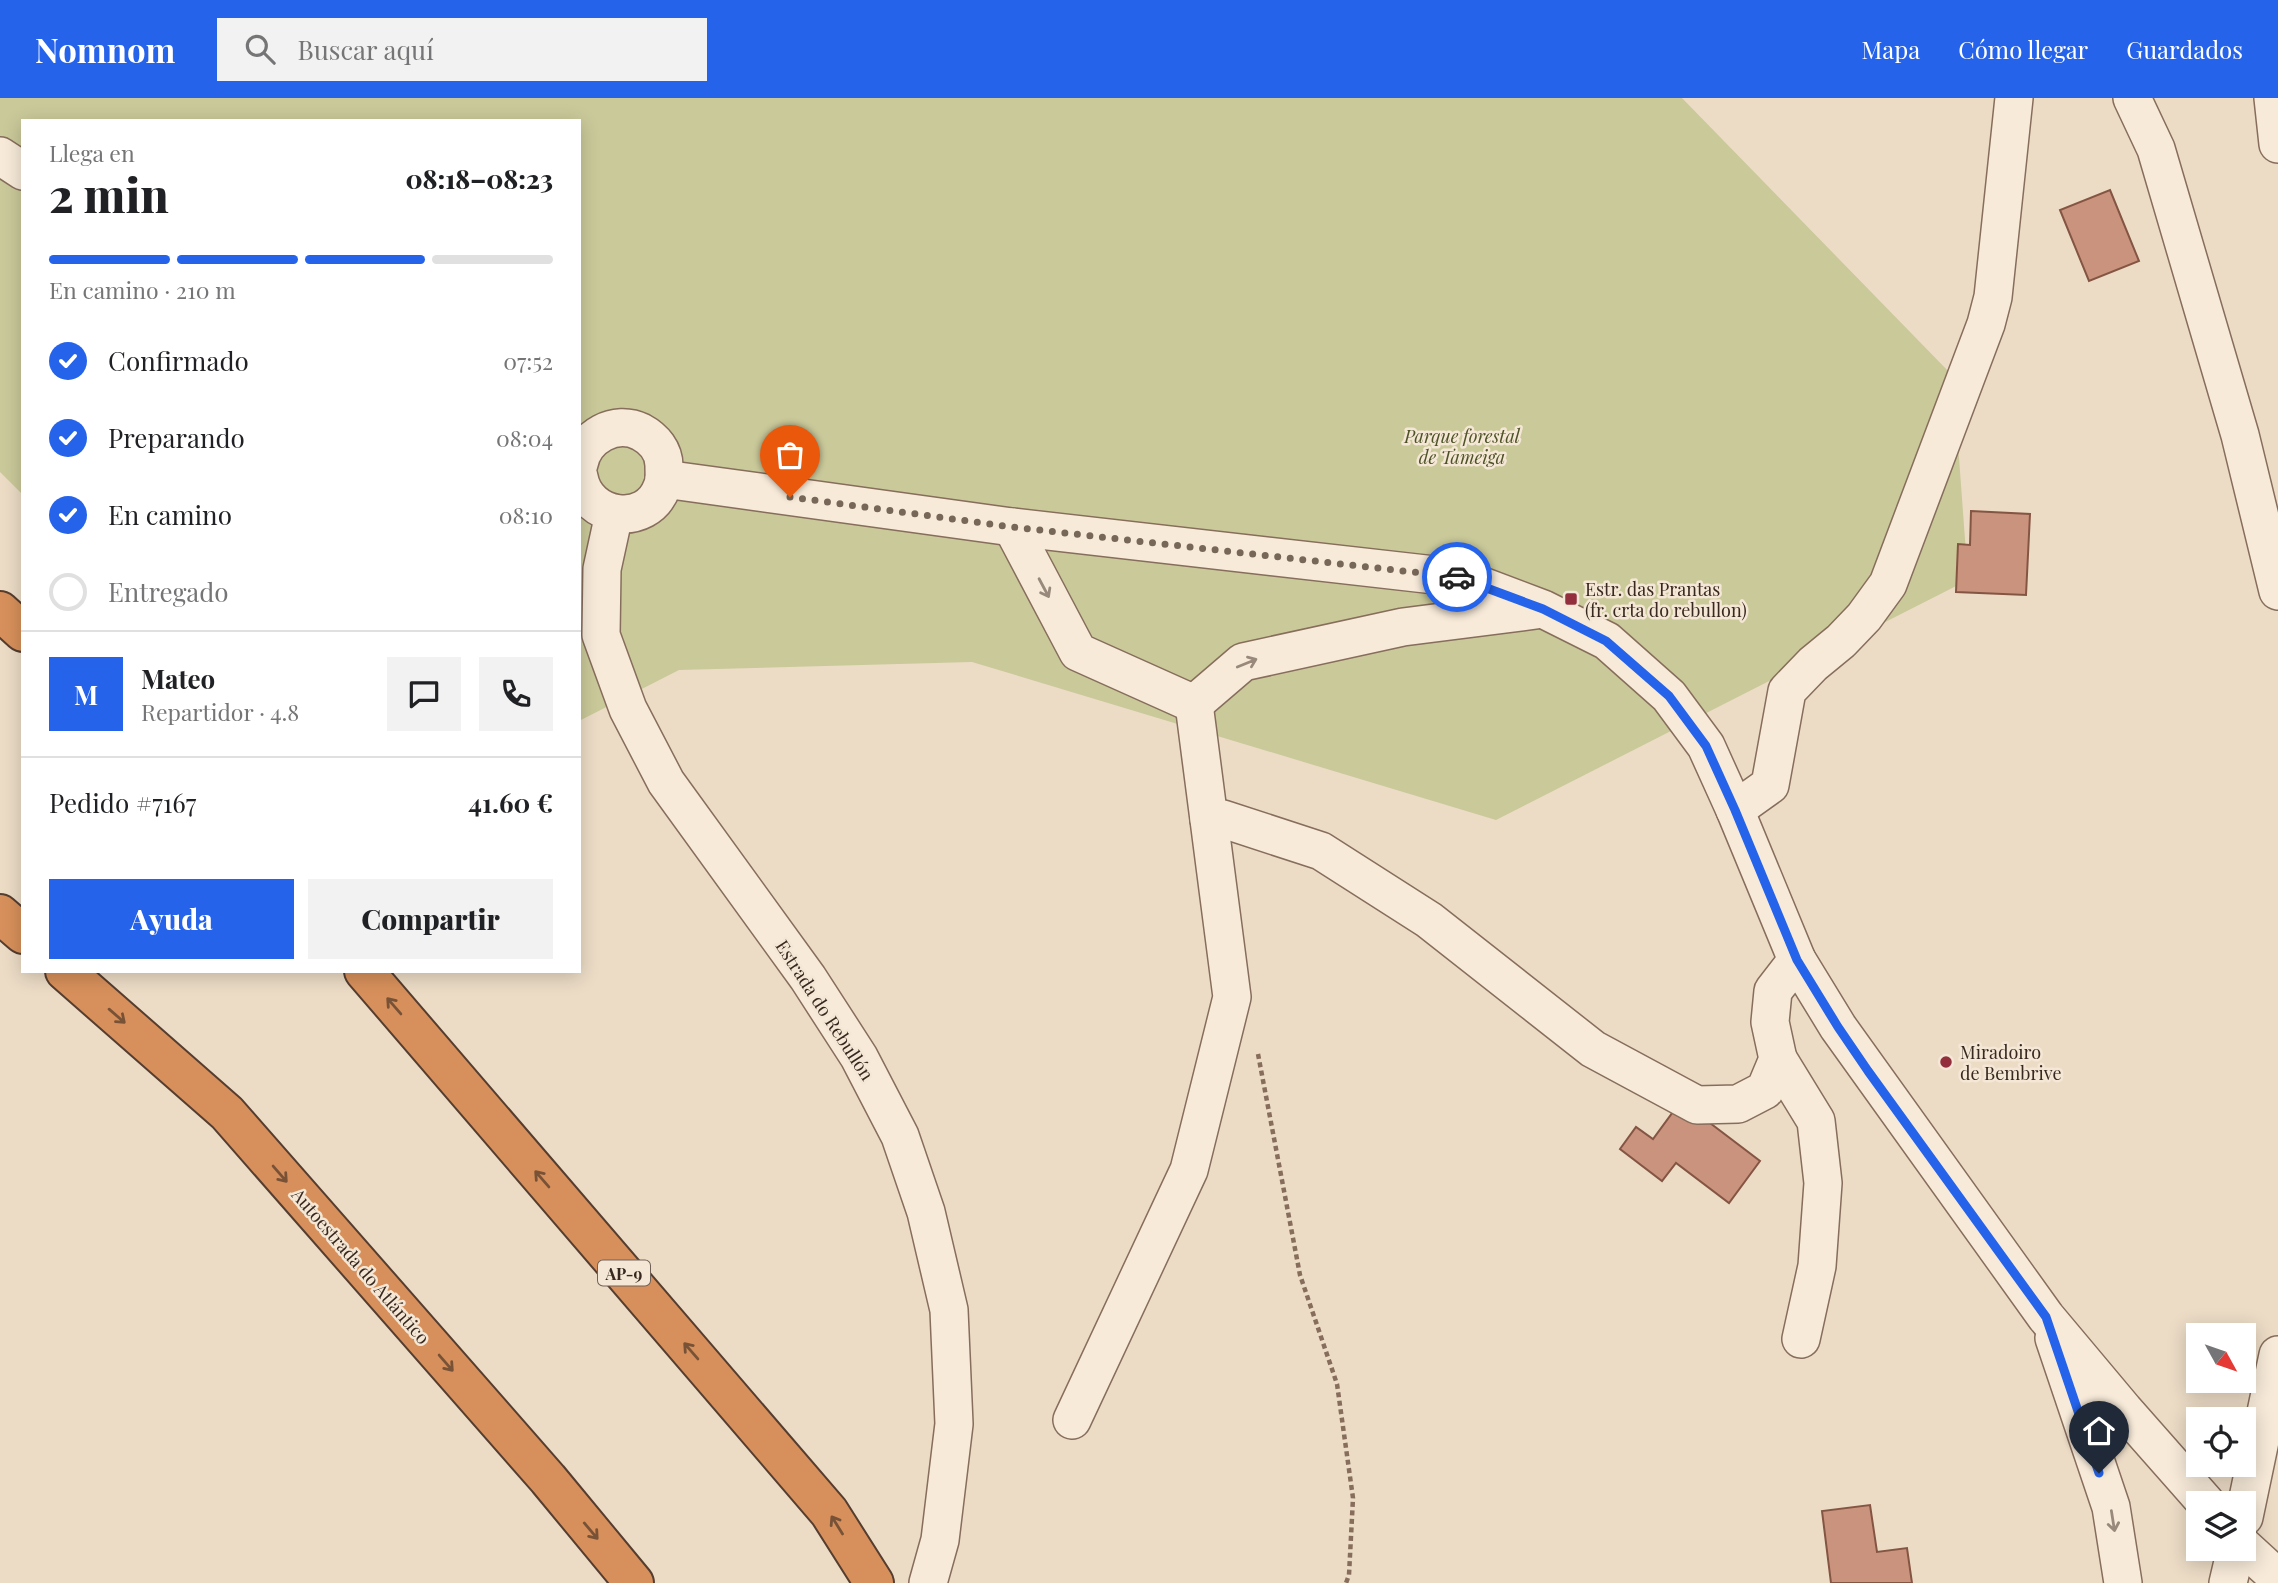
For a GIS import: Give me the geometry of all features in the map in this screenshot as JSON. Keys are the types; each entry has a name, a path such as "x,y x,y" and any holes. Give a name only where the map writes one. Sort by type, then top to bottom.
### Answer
{"highway":[{"path":"0,611 21,630"},
{"path":"0,914 21,932"},
{"name":"Autoestrada do Atlántico","path":"67,973 227,1113 548,1479 634,1583"},
{"name":"AP-9","path":"366,973 829,1512 874,1583"}],"street":[{"path":"1735,810 1770,785 1787,691 1864,617 1888,584 1986,324 1993,297 2014,98"},
{"path":"2132,98 2160,162 2240,435 2278,591"},
{"path":"2273,98 2278,144"},
{"path":"0,156 21,170"},
{"path":"581,461 588,444 598,435 624,427 638,430 650,437 659,447 664,460 662,488 654,501 628,514 614,514 599,509 588,499 581,486"},
{"path":"664,479 1012,527 1461,578 1543,609 1606,641 1669,696 1706,746 1797,960 1875,1082 2046,1317 2195,1491"},
{"name":"Estrada do Rebullón","path":"614,514 602,569 601,635 628,709 666,782 808,978 859,1057 900,1136 926,1212 949,1310 954,1424 940,1540 928,1583"},
{"path":"1012,527 1078,652 1194,704"},
{"path":"1194,704 1243,662 1403,627 1543,609"},
{"path":"1072,1420 1189,1170 1232,997 1194,704"},
{"path":"1209,819 1223,819 1321,851 1429,920 1593,1049 1697,1105 1738,1104 1765,1090 1778,1059"},
{"path":"1797,960 1773,991 1770,1022 1778,1059 1816,1121 1823,1183 1817,1266 1801,1339"},
{"path":"2046,1317 2111,1507 2123,1583"},
{"path":"2249,1491 2278,1355"},
{"path":"2256,1558 2276,1576"},
{"path":"2228,1583 2233,1561"}],"path":[{"path":"1232,997 1254,1029 1300,1275 1337,1384 1353,1498 1349,1576 1346,1583"}],"green space":[{"name":"Parque forestal de Tameiga","path":"0,98 1682,98 1953,376 1968,580 1496,820 972,662 679,670 581,720 581,119 21,119 21,493 0,472"}],"building":[{"path":"2110,190 2139,261 2089,281 2060,210"},
{"path":"1971,511 2030,514 2026,595 1956,592 1958,544 1970,545"},
{"path":"1681,1101 1760,1161 1729,1203 1676,1163 1662,1181 1620,1149 1636,1127 1653,1139"},
{"path":"1870,1505 1877,1552 1907,1548 1912,1583 1831,1583 1822,1511"}],"way so far":[{"path":"790,497 1012,527 1457,577"}],"place":[{"name":"Estr. das Prantas (fr. crta do rebullon)","path":"1571,599"},
{"name":"Miradoiro de Bembrive","path":"1946,1062"}],"route":[{"path":"1457,577 1543,609 1606,641 1669,696 1706,746 1797,960 1868,1071 2046,1317 2099,1473"}]}
